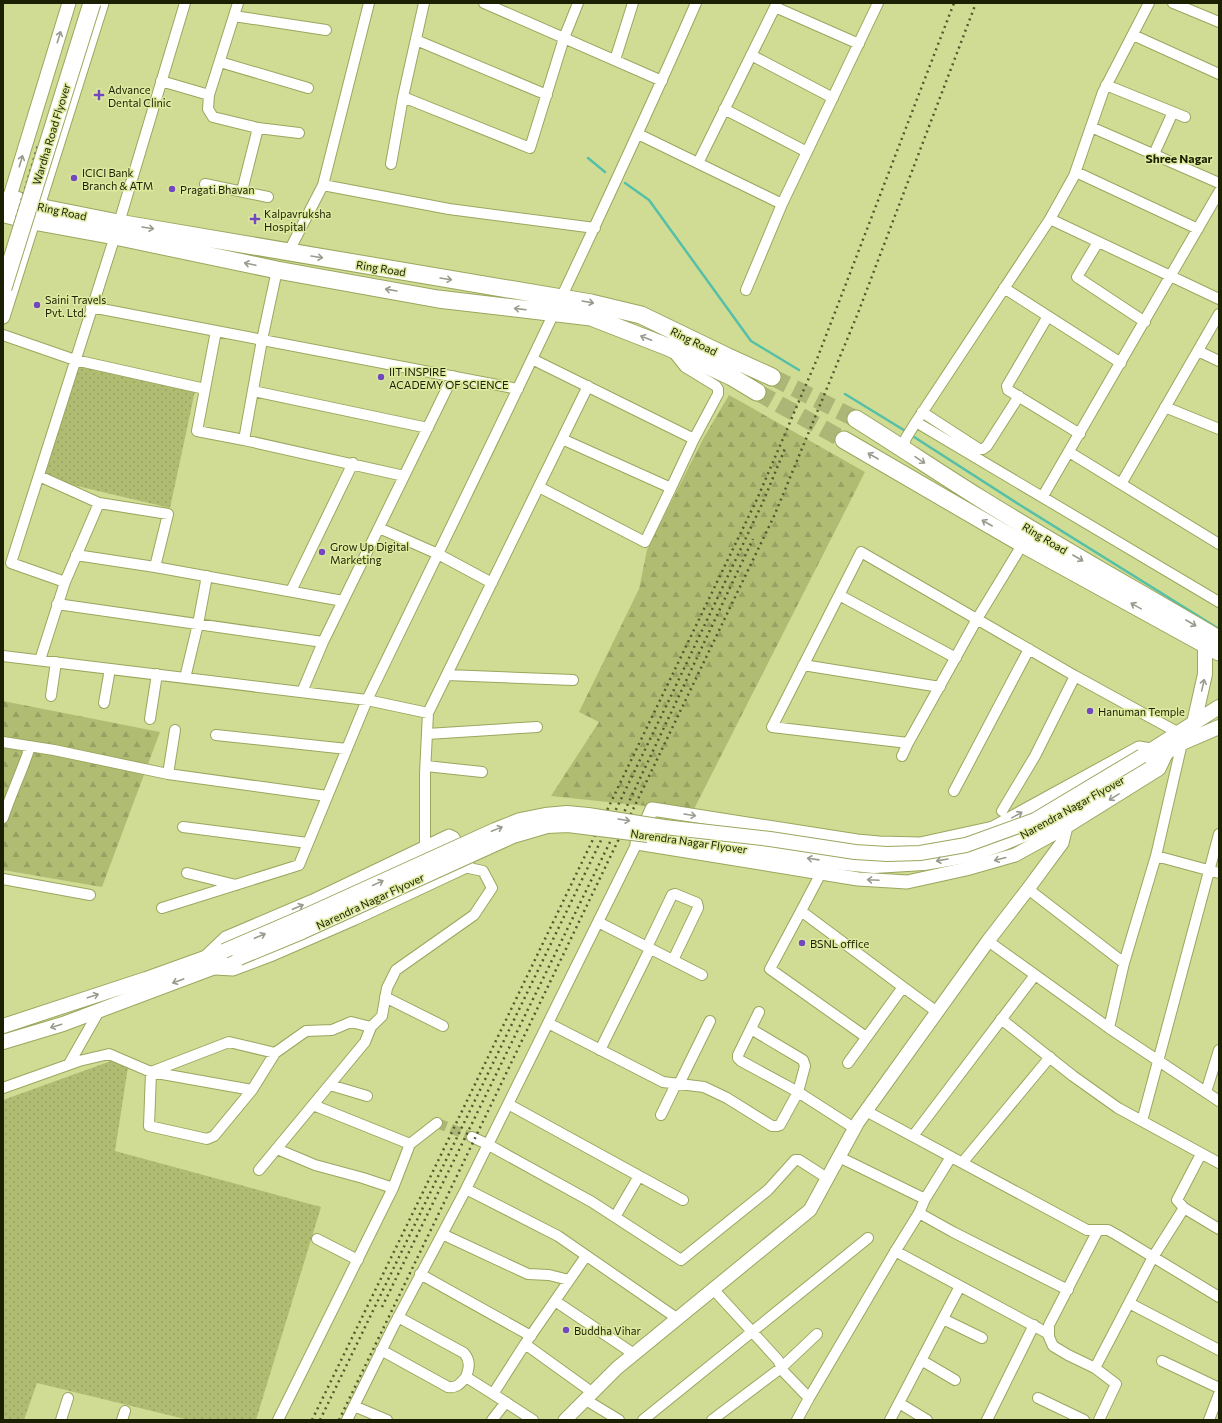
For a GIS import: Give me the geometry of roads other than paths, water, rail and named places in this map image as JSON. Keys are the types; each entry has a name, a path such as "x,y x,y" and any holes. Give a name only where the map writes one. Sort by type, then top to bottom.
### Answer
{"highway":[{"name":"Wardha Road Flyover","path":"3,253 80,3"},
{"name":"Wardha Road Flyover","path":"3,288 92,3"},
{"name":"Ring Road","path":"6,211 36,214 116,230 277,270 438,299 558,305 591,303 642,315 772,377"},
{"name":"Ring Road","path":"116,230 288,253 558,305 668,346 732,377 757,392"},
{"name":"Ring Road","path":"856,419 875,431 905,443 947,478 1214,645"},
{"name":"Ring Road","path":"844,440 1021,543 1214,645"}],"main road":[{"path":"1194,722 1205,674 1214,645"},
{"path":"1180,738 1194,722 1219,707"},
{"path":"1149,756 1180,738 1219,727"},
{"name":"Narendra Nagar Flyover","path":"3,1026 224,951 495,830 526,819 545,815 574,813 664,827 770,839 855,852 887,854 920,853 966,845 1035,820 1149,756 1166,754 1180,738"},
{"name":"Narendra Nagar Flyover","path":"3,1042 63,1024 215,968 302,932 513,836 547,826 568,825 834,862 874,866 924,863 971,855 1028,833 1149,756"}],"street":[{"path":"6,211 69,3"},
{"path":"3,316 102,3"},
{"path":"64,582 11,563 116,230 185,3"},
{"path":"238,3 209,95 208,109 213,117 258,128 299,133"},
{"path":"288,253 323,185 369,3"},
{"path":"391,164 403,97 424,3"},
{"path":"484,3 662,81"},
{"path":"403,97 530,148 564,38 578,3"},
{"path":"615,60 633,3"},
{"path":"162,908 299,865 367,700 595,228 696,3"},
{"path":"746,290 782,204 878,3"},
{"path":"905,443 922,412 1050,219 1076,172 1106,85 1150,3"},
{"path":"1173,3 1219,22"},
{"path":"698,163 776,5 859,44"},
{"path":"234,16 326,30"},
{"path":"1133,35 1219,74"},
{"path":"416,40 547,95"},
{"path":"751,55 833,98"},
{"path":"220,62 308,88"},
{"path":"162,81 209,95"},
{"path":"1106,85 1185,117"},
{"path":"724,109 807,152"},
{"path":"1154,154 1173,112"},
{"path":"1091,127 1219,183"},
{"path":"242,191 258,128"},
{"path":"638,134 782,204"},
{"path":"1076,172 1198,229"},
{"path":"205,184 268,198"},
{"path":"323,185 448,209 595,228"},
{"path":"1043,496 1219,192"},
{"path":"1050,219 1219,299"},
{"path":"1098,242 1077,277 1145,322"},
{"path":"244,440 262,340 277,270"},
{"path":"1004,288 1121,363"},
{"path":"91,307 518,389"},
{"path":"1121,484 1219,314"},
{"path":"1048,316 1007,386 1008,390 1080,434"},
{"path":"216,331 197,431 353,463 404,476"},
{"path":"3,335 75,360 205,389"},
{"path":"539,487 646,542 694,439 718,394 718,389 716,386 685,367 668,346"},
{"path":"1198,351 1219,361"},
{"path":"532,359 694,439"},
{"path":"302,692 323,642 453,376"},
{"path":"425,847 428,713 588,386"},
{"path":"253,391 428,428"},
{"path":"922,412 979,449 983,449 987,446 1018,396"},
{"path":"1165,407 1219,428"},
{"path":"915,423 1043,496 1219,602"},
{"path":"562,439 671,488"},
{"path":"1069,452 1219,544"},
{"path":"292,591 353,463"},
{"path":"39,476 99,503 168,514 156,567"},
{"path":"40,660 64,582 99,503"},
{"path":"379,528 438,554 492,583"},
{"path":"902,756 977,619 1019,550 1021,543"},
{"path":"908,743 772,727 861,552 1180,738 1156,856 1124,963 1109,1028"},
{"path":"76,555 156,567 343,601"},
{"path":"185,678 198,624 207,576"},
{"path":"839,595 956,658"},
{"path":"57,604 323,642"},
{"path":"954,791 1029,649"},
{"path":"3,656 367,700 428,713"},
{"path":"52,696 56,662"},
{"path":"803,665 940,687"},
{"path":"104,703 110,669"},
{"path":"150,719 157,674"},
{"path":"447,675 573,680"},
{"path":"1002,811 1034,756 1075,676"},
{"path":"427,734 537,727"},
{"path":"168,774 175,730"},
{"path":"216,735 347,749"},
{"path":"3,742 54,750 168,774 327,796"},
{"path":"3,818 8,801 25,763 30,747"},
{"path":"346,1420 420,1274 466,1189 652,809 857,841 920,844 993,828 1139,748 1149,756"},
{"path":"636,843 858,879 907,882 1015,856 1066,827 1159,770 1166,754"},
{"path":"426,766 482,772"},
{"path":"183,827 308,843"},
{"path":"565,1420 617,1368 810,1210 854,1128 988,941 1062,843 1066,827"},
{"path":"1142,1121 1214,872 1219,834"},
{"path":"203,959 226,938 313,901 449,836 453,838 467,862 464,867 362,915 270,955 233,969 215,968"},
{"path":"1156,856 1214,872"},
{"path":"259,1170 365,1042 371,1027 382,1016 387,988 396,970 474,915 492,888 483,871 464,867"},
{"path":"188,873 236,885"},
{"path":"821,873 770,969 866,1037"},
{"path":"3,879 90,895"},
{"path":"1028,889 1124,963"},
{"path":"600,1050 649,948 672,894 675,894 697,903 698,908 673,960"},
{"path":"801,911 937,1012"},
{"path":"598,922 702,975"},
{"path":"988,941 1109,1028 1219,1101"},
{"path":"913,1136 1035,974"},
{"path":"848,1063 903,987"},
{"path":"385,998 443,1026"},
{"path":"69,1064 99,1011"},
{"path":"759,1012 738,1055 738,1058 798,1092 854,1128"},
{"path":"1001,1019 1073,1076 1118,1108 1219,1163"},
{"path":"661,1115 710,1021"},
{"path":"151,1072 149,1126 207,1139 214,1136 252,1090 275,1053 306,1031 332,1030 351,1022 371,1027"},
{"path":"548,1023 663,1082 704,1087 727,1098 772,1126 777,1126 780,1125 798,1092 806,1066 805,1063 751,1029"},
{"path":"151,1072 229,1042 275,1053"},
{"path":"1206,1092 1219,1050"},
{"path":"3,1088 69,1064 108,1054 151,1072 252,1090"},
{"path":"962,1163 1050,1058"},
{"path":"330,1085 367,1096"},
{"path":"508,1104 683,1200"},
{"path":"313,1105 410,1144"},
{"path":"866,1111 1087,1230 1108,1230 1219,1297"},
{"path":"278,1420 393,1188 410,1144 437,1123"},
{"path":"472,1137 488,1144 592,1202 682,1260 768,1190 795,1160 799,1160 827,1178"},
{"path":"277,1149 315,1165 393,1188"},
{"path":"1201,1154 1177,1200 1184,1208 1219,1229"},
{"path":"839,1157 925,1199"},
{"path":"797,1420 895,1251 919,1213 925,1199 951,1157"},
{"path":"615,1217 639,1176"},
{"path":"466,1189 558,1236 678,1319"},
{"path":"1095,1368 1153,1256 1184,1208"},
{"path":"919,1213 953,1232 1068,1290"},
{"path":"1098,1230 1049,1325 1049,1334 1053,1346 1095,1368 1116,1384 1099,1420"},
{"path":"442,1234 528,1274 549,1275 569,1280"},
{"path":"643,1420 868,1238"},
{"path":"317,1239 358,1260"},
{"path":"895,1251 1049,1334"},
{"path":"493,1394 586,1256"},
{"path":"420,1274 528,1340 589,1396 618,1420"},
{"path":"890,1420 960,1286"},
{"path":"713,1290 778,1360 783,1371 809,1398"},
{"path":"555,1301 634,1354"},
{"path":"1129,1303 1219,1350"},
{"path":"381,1350 448,1387 453,1388 458,1386 466,1377 469,1362 468,1357 464,1353 398,1317"},
{"path":"943,1319 982,1338"},
{"path":"987,1420 1034,1325"},
{"path":"712,1420 781,1368 817,1334"},
{"path":"921,1360 955,1380"},
{"path":"1162,1361 1219,1388"},
{"path":"466,1377 533,1420"},
{"path":"1209,1420 1219,1394"},
{"path":"61,1420 68,1398"},
{"path":"1038,1398 1084,1420"},
{"path":"492,1420 506,1402"},
{"path":"899,1403 927,1420"},
{"path":"354,1406 387,1420"}],"waterway":[{"path":"588,158 605,172"},
{"path":"625,183 649,200 751,341 799,370"},
{"path":"845,394 907,432"},
{"path":"911,435 1219,629"}],"tunnel":[{"path":"772,377 856,419"},
{"path":"757,392 844,440"},
{"path":"437,1123 472,1137"}],"railway":[{"path":"3,280 30,196 86,3"},
{"path":"312,1420 758,497 817,359 954,3"},
{"path":"339,1420 775,514 858,313 976,3"},
{"path":"13,229 38,145"},
{"path":"320,1420 670,698 763,502 786,446"},
{"path":"382,1307 610,842 753,539"}],"place":[{"name":"Advance Dental Clinic","path":"99,95"},
{"name":"ICICI Bank Branch & ATM","path":"74,178"},
{"name":"Pragati Bhavan","path":"172,189"},
{"name":"Kalpavruksha Hospital","path":"255,219"},
{"name":"Saini Travels Pvt. Ltd.","path":"37,305"},
{"name":"IIT INSPIRE ACADEMY OF SCIENCE","path":"381,377"},
{"name":"Grow Up Digital Marketing","path":"322,552"},
{"name":"Hanuman Temple","path":"1090,711"},
{"name":"BSNL office","path":"802,943"},
{"name":"Buddha Vihar","path":"566,1330"}],"district":[{"name":"Shree Nagar","path":"1179,158"}]}
